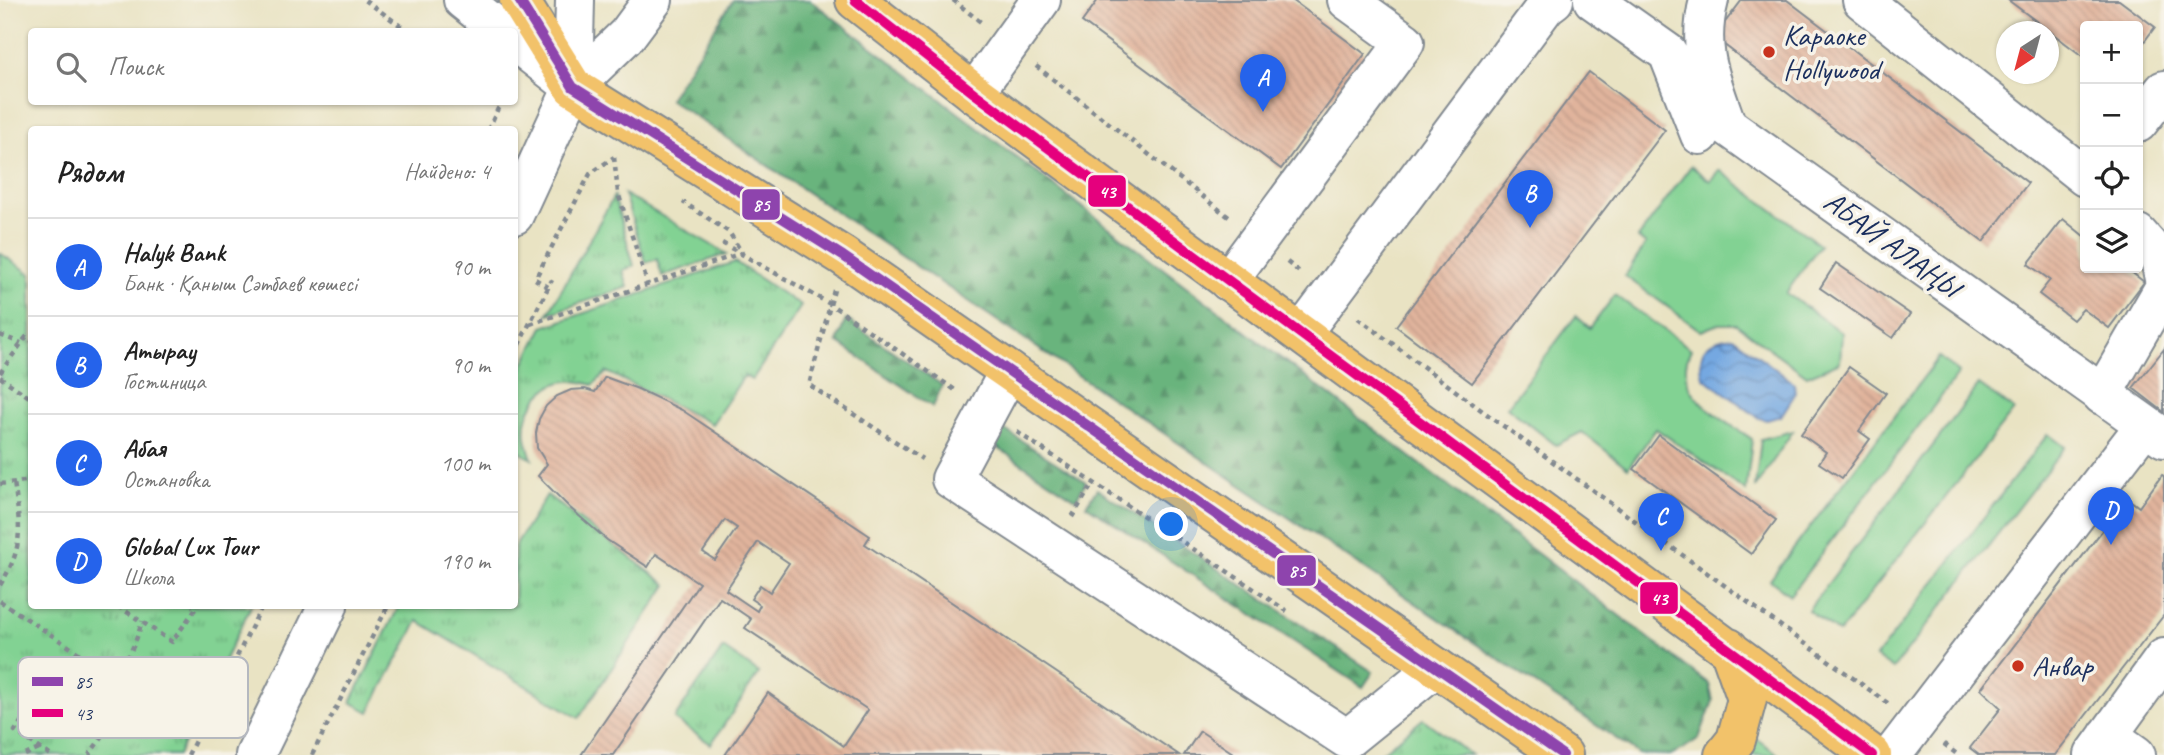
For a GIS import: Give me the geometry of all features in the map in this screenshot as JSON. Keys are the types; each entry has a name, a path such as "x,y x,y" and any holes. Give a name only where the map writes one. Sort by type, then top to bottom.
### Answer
{"main road":[{"path":"519,0 573,87 843,256 1563,755"},
{"path":"855,0 974,93 1872,755"},
{"path":"1724,755 1736,740 1747,699 1728,648"}],"street":[{"path":"463,0 498,28"},
{"path":"573,87 575,0"},
{"path":"518,206 573,87 627,35 653,0"},
{"path":"974,93 1041,0"},
{"path":"1228,281 1405,42 1347,0"},
{"path":"1302,333 1546,6 1554,0"},
{"path":"1593,0 1668,53 1700,135"},
{"name":"АБАЙ АЛАҢЫ","path":"1709,0 1704,19 1705,61 1727,126 2155,432"},
{"path":"1862,0 2080,173"},
{"path":"518,44 573,87"},
{"path":"2143,116 2164,90"},
{"path":"2143,239 2161,259 2164,279"},
{"path":"2102,396 2164,288"},
{"path":"1009,371 951,479 1347,738 1436,667"},
{"path":"1892,755 2155,432"},
{"path":"256,755 327,609"},
{"path":"2113,748 2164,658"}],"path":[{"path":"365,0 404,28"},
{"path":"953,0 1330,297 1506,428 1958,755"},
{"path":"490,126 500,105"},
{"path":"614,157 625,164"},
{"path":"614,157 618,193 648,285"},
{"path":"548,287 535,279 590,174 614,157"},
{"path":"683,202 729,232 742,253"},
{"path":"722,243 831,304 987,412 1291,614"},
{"path":"530,324 742,253"},
{"path":"843,256 809,385 951,479"},
{"path":"518,346 552,280"},
{"path":"0,335 21,344"},
{"path":"28,338 26,337 0,375 28,396"},
{"path":"0,484 28,480"},
{"path":"0,585 14,563 20,525 15,482"},
{"path":"0,601 84,657"},
{"path":"123,609 172,642 194,609"},
{"path":"237,657 261,609"},
{"path":"312,755 386,609"},
{"path":"128,657 137,642 142,621"},
{"path":"25,738 50,755"},
{"path":"89,755 101,738"},
{"path":"188,755 197,738"},
{"path":"25,755 40,748"}],"green space":[{"path":"733,0 810,0 1709,684 1713,701 1699,738 1670,755 1639,754 669,99"},
{"path":"1691,166 1710,181 1719,170 1820,245 1786,293 1842,333 1840,362 1807,376 1736,324 1718,324 1701,331 1625,276 1646,244 1638,238"},
{"path":"624,194 727,254 662,276 657,259 646,263"},
{"path":"614,196 634,266 623,270 628,287 548,314"},
{"path":"0,253 28,272 28,609 250,609 226,657 18,657 18,738 186,738 178,755 0,755"},
{"path":"735,262 801,306 752,380 744,376 712,424 607,372 593,385 574,381 561,382 536,399 527,418 526,428 526,441 532,459 518,451 518,375 543,327"},
{"path":"1615,295 1691,349 1686,365 1687,379 1693,392 1714,413 1752,439 1746,491 1656,429 1628,468 1582,432 1556,445 1507,407 1576,316 1590,328"},
{"path":"846,319 942,385 933,407 837,342"},
{"path":"1939,357 1959,373 1790,595 1770,580"},
{"path":"1979,385 2014,410 1839,633 1808,610"},
{"path":"991,421 1086,482 1076,499 981,437"},
{"path":"1793,431 1755,488 1761,439"},
{"path":"2048,434 2065,447 1893,669 1876,657"},
{"path":"1097,489 1373,672 1363,687 1086,505"},
{"path":"547,495 667,585 579,718 418,621 369,712 351,702 398,609 518,609 518,541"},
{"path":"723,648 759,673 711,744 674,719"},
{"path":"1423,719 1471,755 1379,755"},
{"path":"1754,737 1779,755 1752,755"}],"water":[{"path":"1733,337 1794,383 1795,394 1781,416 1767,420 1759,418 1703,377 1701,359 1706,348 1716,341"}],"building":[{"path":"1098,0 1292,0 1365,54 1281,169 1082,22"},
{"path":"1742,0 1787,0 2028,183 1983,242 1714,37"},
{"path":"2008,0 2119,0 2155,27 2143,43 2143,21 2080,21 2080,54 2059,38 2059,21 2036,21"},
{"path":"1589,72 1665,130 1472,383 1396,326"},
{"path":"2063,219 2080,233 2080,273 2132,273 2144,282 2109,328 2083,309 2073,320 2039,294 2050,280 2028,264"},
{"path":"1836,263 1910,314 1893,338 1820,288"},
{"path":"2164,349 2164,412 2133,388"},
{"path":"1849,367 1886,393 1859,431 1870,439 1842,478 1819,463 1826,452 1801,434"},
{"path":"605,377 682,410 870,536 865,544 1179,755 725,755 768,693 844,746 868,710 745,628 751,619 720,598 613,755 581,755 699,583 656,554 648,567 607,540 538,476 547,464 537,448 536,433 546,406 557,396 571,390 585,389 595,392","holes":["725,520 737,528 715,560 703,552","758,542 789,563 770,592 760,585 751,599 760,605 757,611 726,590"]},
{"path":"1659,435 1776,520 1751,554 1634,469"},
{"path":"2162,475 2164,615 2055,755 1979,755 1970,748 2001,708 1981,689 2127,498 2139,507"},
{"path":"1200,731 1236,755 1184,755"}],"transit line":[{"name":"85","path":"519,0 573,87 843,256 1563,755"},
{"name":"43","path":"855,0 974,93 1872,755"}],"place":[{"name":"Караоке Hollywood","path":"1769,52"},
{"name":"Halyk Bank","path":"1263,112"},
{"name":"Атырау","path":"1530,228"},
{"name":"Global Lux Tour","path":"2111,545"},
{"name":"Абая","path":"1661,551"},
{"name":"Анвар","path":"2018,666"}]}
